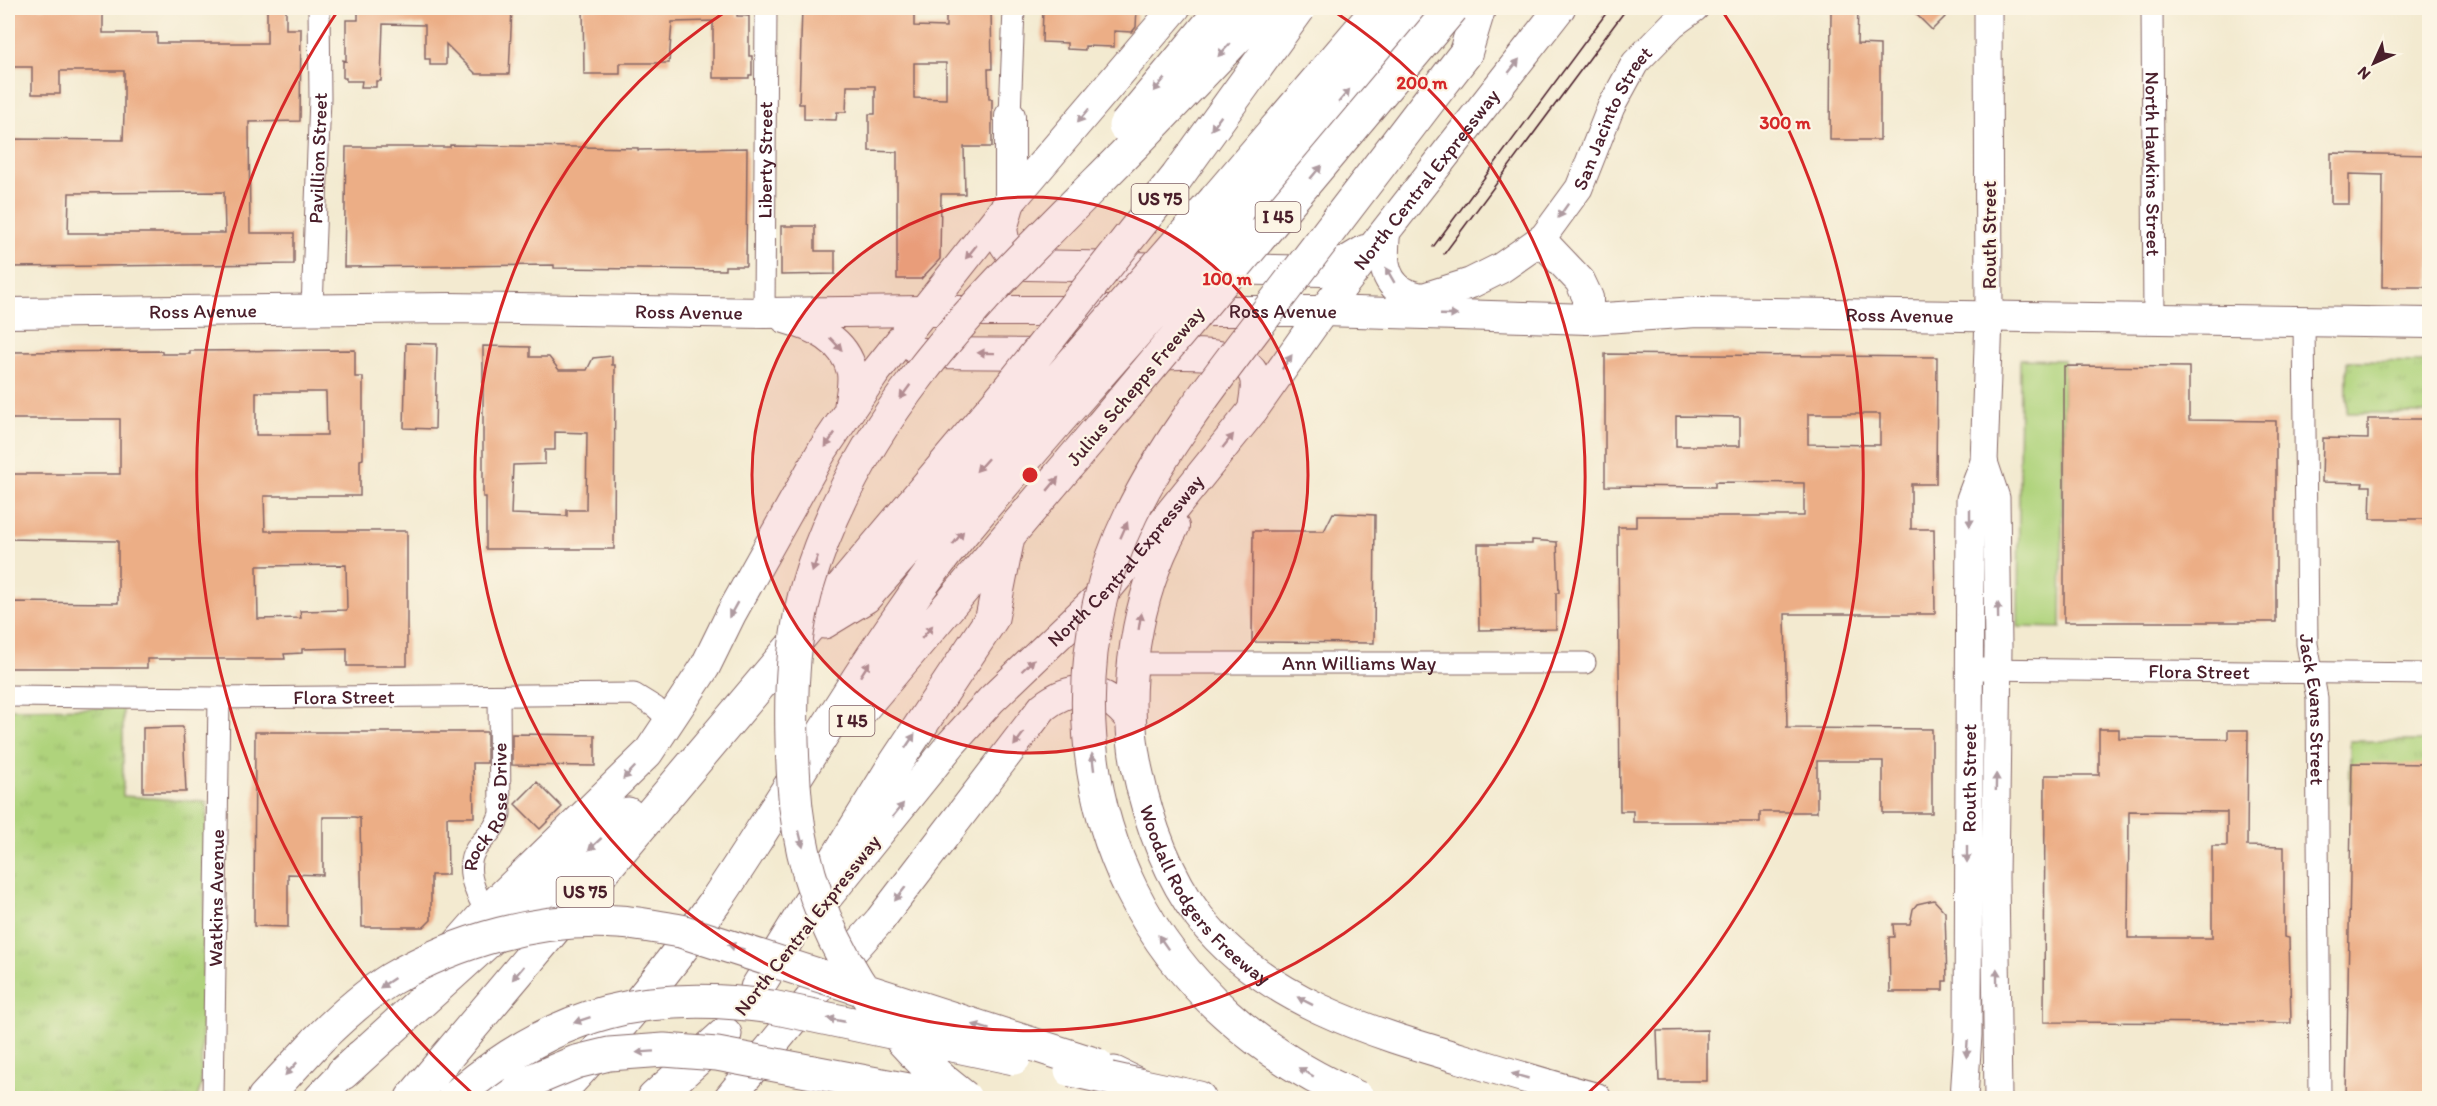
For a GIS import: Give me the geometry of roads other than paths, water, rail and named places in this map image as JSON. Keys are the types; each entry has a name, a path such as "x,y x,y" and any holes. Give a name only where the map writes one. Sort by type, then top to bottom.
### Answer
{"highway":[{"path":"965,1098 949,1086 892,1029 863,992 833,940 811,878 796,817 791,741 792,672 806,589 831,520 852,475 879,428 913,381 1223,8"},
{"path":"980,302 1264,8"},
{"name":"US 75","path":"412,1098 798,638 865,597 1035,404 1177,177 1299,8"},
{"path":"1226,209 1380,8"},
{"path":"554,1098 622,1024 665,970 750,849 884,639 963,531 1035,404 1226,209 1318,127 1417,8"},
{"name":"Julius Schepps Freeway","path":"750,849 822,757 1452,8"},
{"path":"1358,1098 1296,1066 1230,1018 1181,966 1151,925 1120,865 1102,808 1090,742 1089,664 1101,597 1115,550 1149,479 1206,393 1465,54 1479,8"},
{"path":"757,987 893,767 992,618 1009,536"},
{"path":"343,1073 676,769 758,686"},
{"path":"264,1098 346,1013 390,980 449,950 505,933 561,924 617,922 681,930 733,946 1097,1065 1139,1085"},
{"path":"458,1095 504,1059 550,1032 608,1011 675,1000 733,1001 772,1007 1198,1098"},
{"path":"654,1098 725,1034"},
{"path":"458,1095 521,1084 576,1062 609,1054 664,1050 717,1054 951,1098"}],"main road":[{"path":"320,1098 486,911 648,753 705,667 731,614 805,482 874,374 1010,202 1174,8"},
{"name":"North Central Expressway","path":"677,1098 757,987 951,744 991,700 1108,586 1204,471 1253,410 1323,311 1560,8"},
{"path":"1010,116 1028,141 1040,145 1061,142"},
{"path":"1010,116 1010,202 1002,229 1005,245 1014,258 1027,265 1322,271 1345,262 1380,238 1382,259 1390,277 1401,291 1425,299"},
{"name":"Ross Avenue","path":"1369,313 1425,299 1471,283 1501,268 1541,240"},
{"path":"1541,240 1580,281 1588,298 1588,319"},
{"name":"Ross Avenue","path":"8,313 312,308 764,313 1323,311 1588,319 1697,312 2430,323"},
{"path":"764,313 817,329 834,341 845,354 852,371 849,411"},
{"path":"874,374 894,357 922,352 1224,356 1247,365 1253,372 1256,381 1253,410"},
{"name":"Woodall Rodgers Freeway","path":"1204,471 1166,541 1155,566 1142,608 1134,663 1130,719 1134,756 1143,798 1156,837 1176,880 1200,918 1234,954 1280,988 1335,1016 1397,1040 1596,1098"},
{"path":"729,1098 810,999 880,920 1043,707 1073,690 1090,691 1120,706 1130,719"}],"street":[{"name":"Pavillion Street","path":"312,308 320,98 319,8"},
{"name":"Liberty Street","path":"764,313 766,8"},
{"path":"1010,116 1014,8"},
{"name":"San Jacinto Street","path":"1541,240 1579,188 1611,106 1635,63 1673,24 1695,8"},
{"name":"Routh Street","path":"1964,1098 1968,1035 1970,499 1984,462 1989,317 1988,8"},
{"name":"North Hawkins Street","path":"2152,8 2154,320"},
{"name":"Jack Evans Street","path":"2304,322 2307,644 2317,698 2320,1098"},
{"name":"Routh Street","path":"1984,462 1996,498 1998,669 1995,878 1998,1098"},
{"name":"Ann Williams Way","path":"1134,663 1585,663"},
{"name":"Flora Street","path":"1969,669 2430,674"},
{"name":"Flora Street","path":"8,696 219,698 634,694 655,707 670,721"},
{"name":"Rock Rose Drive","path":"486,911 472,885 471,860 477,848 496,826 500,814 499,696"},
{"name":"Watkins Avenue","path":"213,1098 219,698"}],"tram line":[{"path":"1433,247 1610,8"},
{"path":"1444,254 1627,8"}]}
